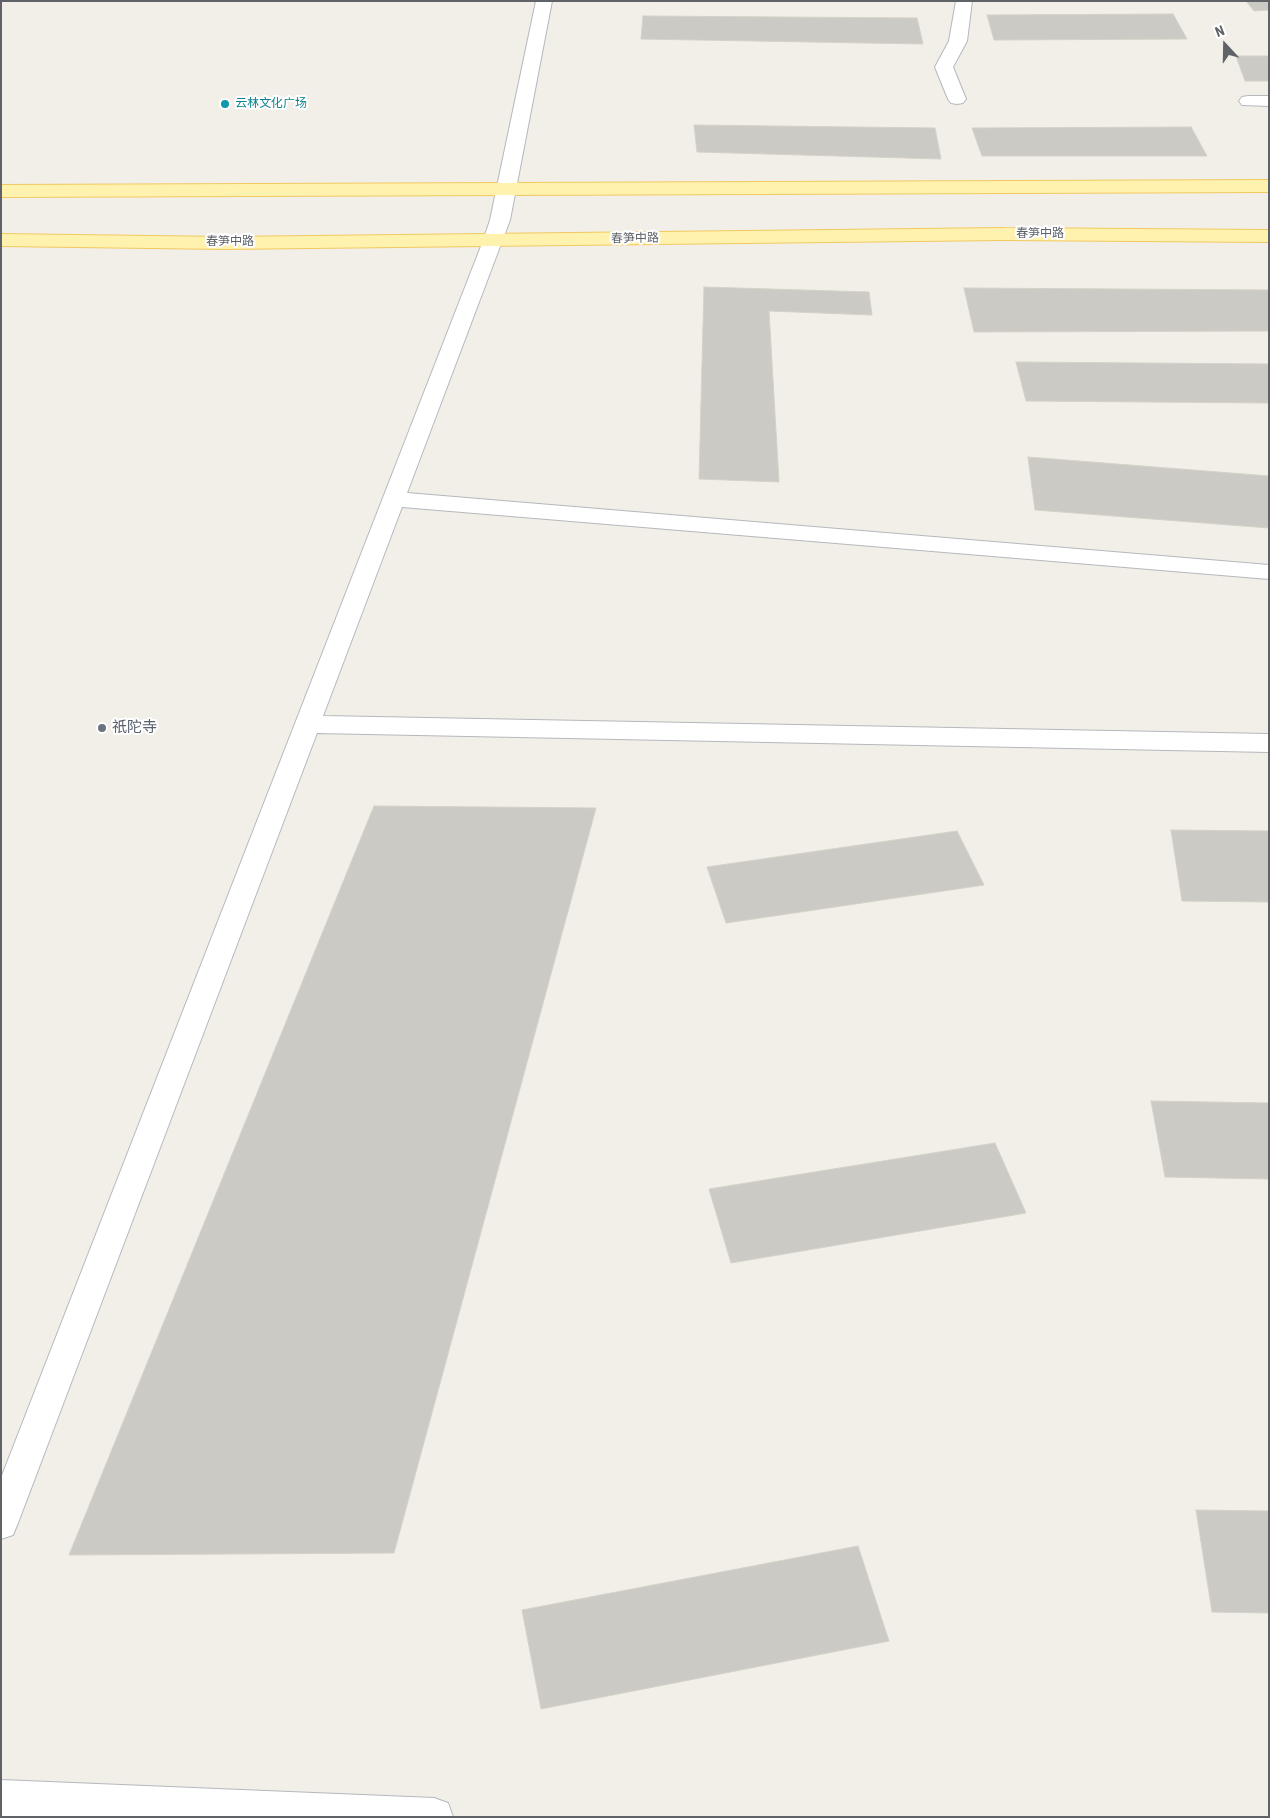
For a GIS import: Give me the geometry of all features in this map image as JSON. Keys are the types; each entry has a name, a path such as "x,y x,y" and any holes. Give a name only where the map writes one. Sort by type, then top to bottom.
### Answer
{"main road":[{"path":"1,191 1269,186"},
{"name":"春笋中路","path":"1,240 225,243 1003,234 1269,236"}],"street":[{"path":"1,1523 500,220 544,1"},
{"path":"958,100 944,67 958,41 964,1"},
{"path":"1248,101 1269,101"},
{"path":"393,499 1269,572"},
{"path":"307,724 1269,743"},
{"path":"1,1799 434,1817"}],"building":[{"path":"1246,1 1269,1 1269,10 1254,11"},
{"path":"1173,14 1187,39 994,40 987,15"},
{"path":"643,16 917,18 923,44 641,39"},
{"path":"1236,56 1269,56 1269,81 1245,81"},
{"path":"694,125 935,128 941,159 697,152"},
{"path":"1191,127 1207,156 982,156 972,128"},
{"path":"704,287 869,292 872,315 769,311 779,482 699,479"},
{"path":"964,288 1269,290 1269,331 974,332"},
{"path":"1016,362 1269,364 1269,403 1026,401"},
{"path":"1028,457 1269,476 1269,528 1035,510"},
{"path":"374,806 596,808 394,1553 69,1555"},
{"path":"1171,830 1269,831 1269,902 1182,901"},
{"path":"957,831 984,885 726,923 707,867"},
{"path":"1151,1101 1269,1103 1269,1179 1165,1177"},
{"path":"995,1143 1026,1213 731,1263 709,1189"},
{"path":"1196,1510 1269,1511 1269,1613 1212,1612"},
{"path":"858,1546 889,1641 541,1709 522,1610"}],"place":[{"name":"云林文化广场","path":"225,104"},
{"name":"祇陀寺","path":"102,728"}]}
